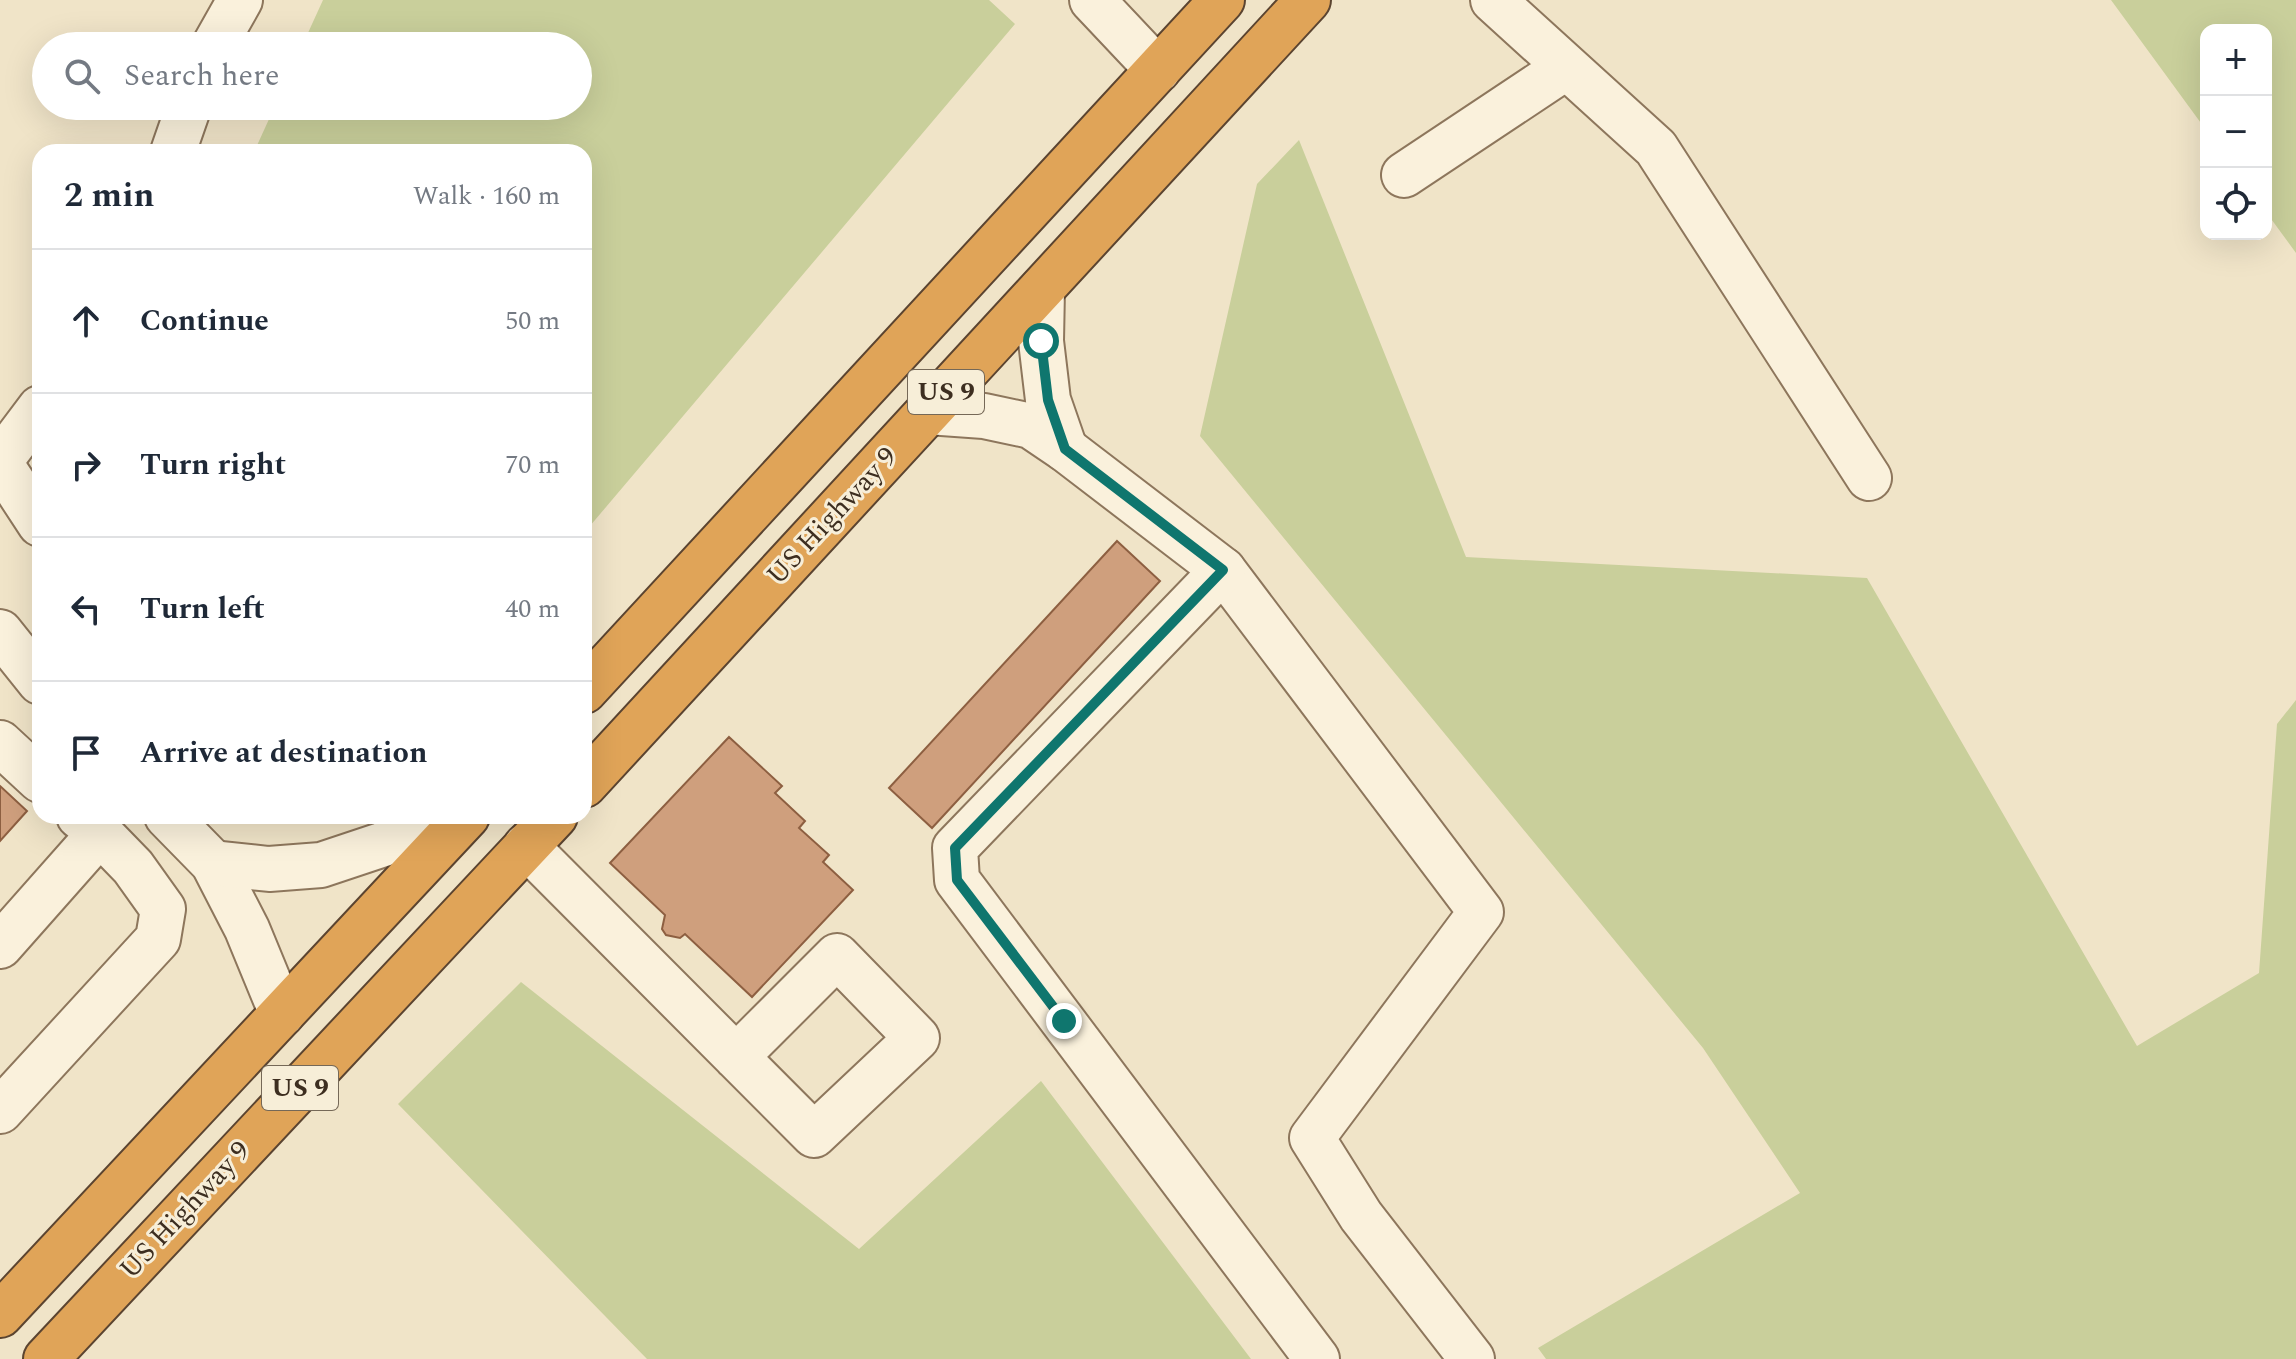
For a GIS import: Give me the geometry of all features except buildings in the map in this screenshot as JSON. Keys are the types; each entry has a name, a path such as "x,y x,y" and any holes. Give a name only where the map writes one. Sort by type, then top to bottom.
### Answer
{"highway":[{"name":"US 9","path":"592,682 1222,0"},
{"name":"US Highway 9","path":"592,776 1308,0"},
{"name":"US 9","path":"2,1308 460,824"},
{"name":"US Highway 9","path":"46,1359 540,831"}],"lane":[{"path":"222,32 240,0"},
{"path":"1092,0 1158,70"},
{"path":"1493,0 1656,148 1869,478"},
{"path":"1404,175 1565,68"},
{"path":"176,144 184,120"},
{"path":"1042,289 1041,341 1048,400 1065,449"},
{"path":"928,412 984,416 1031,426 1223,570 1481,912 1312,1138 1361,1216 1472,1359"},
{"path":"32,419 0,462 32,512"},
{"path":"1223,570 955,848 957,880 1317,1359"},
{"path":"0,632 32,672"},
{"path":"0,743 32,773"},
{"path":"0,946 89,824 133,867 163,909 158,939 0,1111"},
{"path":"175,824 213,863 247,929 282,1014"},
{"path":"213,863 269,869 321,865 384,844 414,824"},
{"path":"540,831 736,1057"}],"green space":[{"path":"323,0 989,0 1015,24 592,524 592,144 258,144 269,120 592,120 592,32 308,32"},
{"path":"2111,0 2296,0 2296,253 2272,220 2272,24 2200,24 2200,122"},
{"path":"1299,140 1466,557 1867,578 2137,1046 2259,973 2277,724 2296,700 2296,1359 1546,1359 1538,1348 1800,1193 1703,1048 1200,436 1257,184"},
{"path":"521,982 859,1249 1041,1081 1251,1359 647,1359 398,1104"}],"route":[{"path":"1041,341 1048,400 1065,449 1223,570 955,848 957,880 1064,1021"}]}
